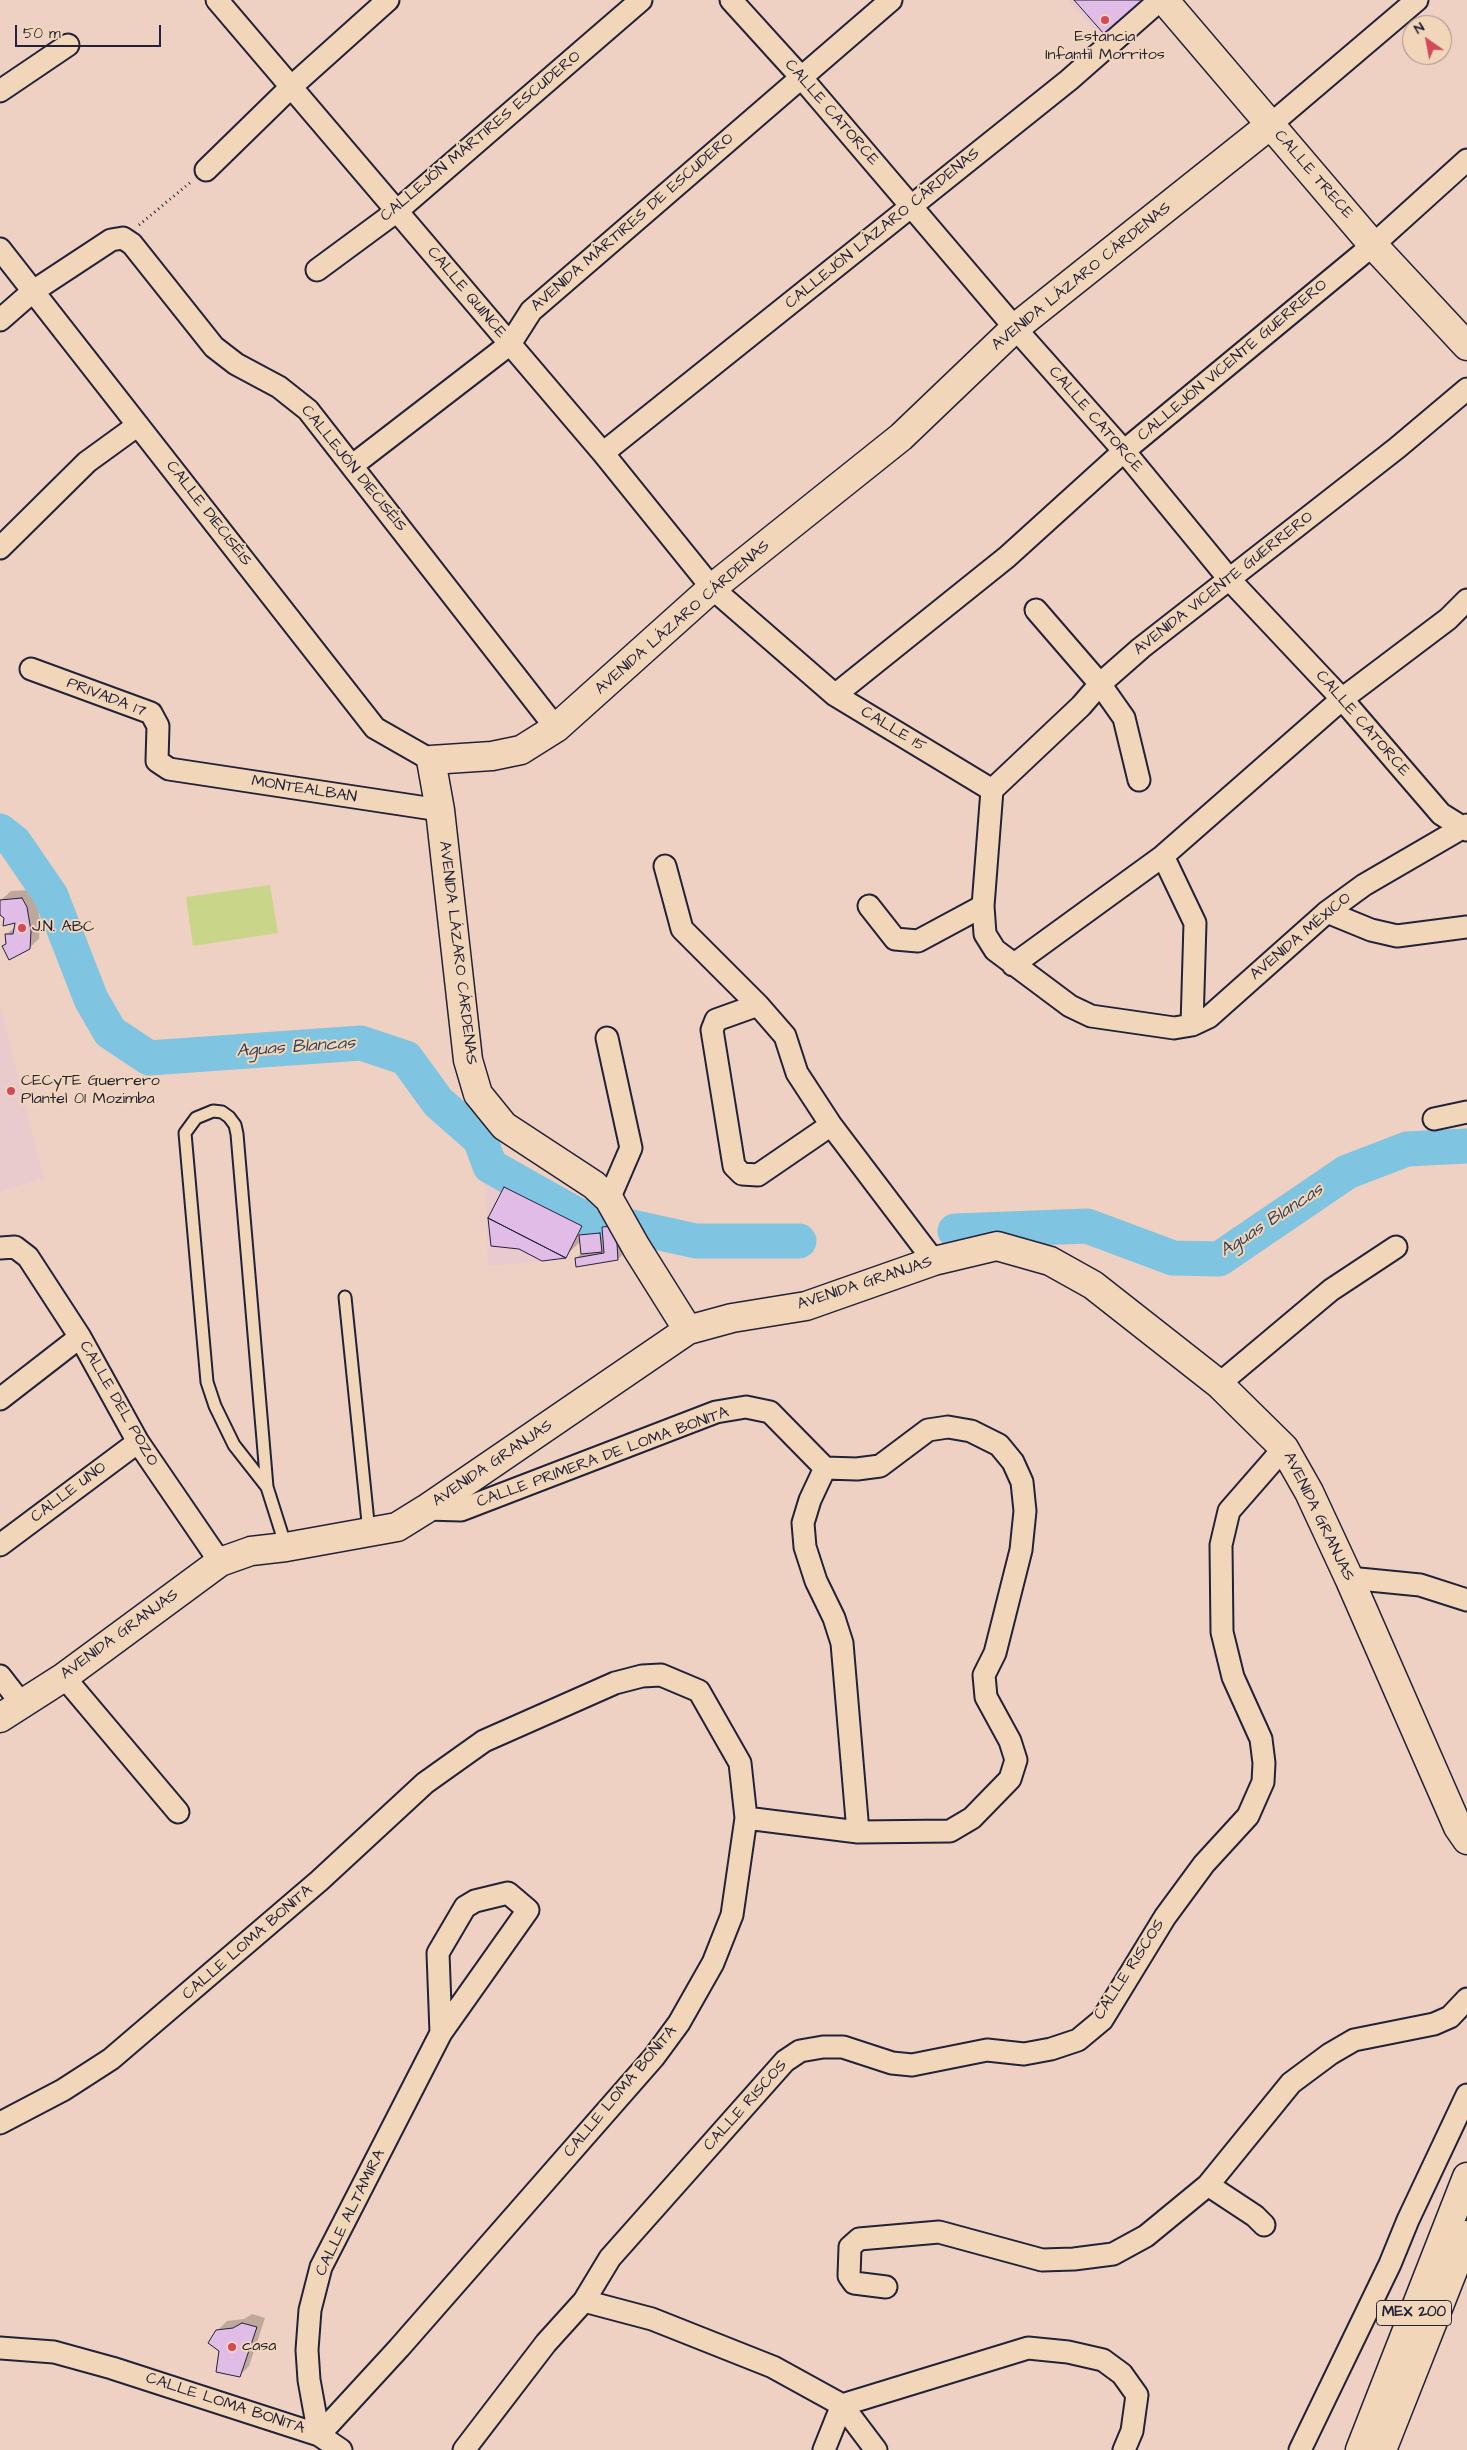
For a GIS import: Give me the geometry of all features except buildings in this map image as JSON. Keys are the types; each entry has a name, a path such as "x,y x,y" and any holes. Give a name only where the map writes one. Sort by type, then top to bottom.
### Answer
{"main road":[{"name":"CALLE TRECE","path":"1164,0 1373,245 1467,346"},
{"name":"AVENIDA LÁZARO CÁRDENAS","path":"688,1330 608,1199 594,1184 504,1126 478,1094 468,1060 440,810 431,760 492,756 521,750 556,728 712,588 900,437 1015,328 1270,126"},
{"name":"AVENIDA GRANJAS","path":"10,1711 64,1677 220,1562 251,1551 286,1547 397,1527 688,1330 732,1318 806,1306 934,1261 997,1246 1050,1261 1092,1285 1219,1384 1284,1448 1309,1492 1349,1578 1458,1827 1467,1840"},
{"name":"MEX 200","path":"1360,2450 1467,2177"},
{"name":"MEX 200","path":"1382,2450 1467,2236"}],"street":[{"name":"CALLE QUINCE","path":"217,0 603,453 712,588"},
{"path":"206,170 291,87 388,0"},
{"name":"CALLEJÓN MÁRTIRES ESCUDERO","path":"317,270 397,211 641,0"},
{"name":"CALLE CATORCE","path":"731,0 800,76 1015,328 1124,451 1230,580 1342,699 1441,814 1466,828"},
{"name":"AVENIDA MÁRTIRES DE ESCUDERO","path":"353,465 510,344 531,310 800,76 891,0"},
{"name":"CALLEJÓN LÁZARO CÁRDENAS","path":"603,453 1069,80 1160,0"},
{"name":"AVENIDA LÁZARO CÁRDENAS","path":"1270,126 1417,0"},
{"path":"0,91 68,45"},
{"name":"CALLEJÓN VICENTE GUERRERO","path":"835,695 1007,557 1124,451 1373,245 1467,160"},
{"path":"0,320 32,292 111,240 122,238"},
{"name":"CALLEJÓN DIECISÉIS","path":"122,238 132,244 214,347 236,364 279,387 308,410 353,465 556,728"},
{"name":"CALLE DIECISÉIS","path":"0,249 376,728 431,760"},
{"name":"AVENIDA VICENTE GUERRERO","path":"992,790 1081,706 1100,684 1141,648 1398,448 1467,389"},
{"path":"0,548 87,462 138,425"},
{"name":"CALLE 15","path":"712,588 835,695 992,790"},
{"path":"1013,964 1163,856 1342,699 1448,620 1467,600"},
{"path":"1036,610 1100,684 1124,718 1139,780"},
{"name":"PRIVADA 17","path":"31,669 151,713 158,726 157,761 169,770"},
{"name":"MONTEALBAN","path":"169,770 440,810"},
{"path":"992,790 983,906 985,934 995,950 1013,964 1070,1006 1091,1016 1174,1028 1192,1025 1195,923 1163,856"},
{"name":"AVENIDA MÉXICO","path":"1192,1025 1209,1017 1327,912 1364,885 1466,828"},
{"path":"665,866 682,929 758,1005 785,1036 797,1073 832,1125 934,1261"},
{"path":"869,906 895,939 918,941 983,906"},
{"path":"1327,912 1370,930 1397,936 1467,927"},
{"path":"758,1005 716,1020 712,1030 734,1166 742,1174 758,1175 832,1125"},
{"path":"608,1038 631,1148 608,1199"},
{"path":"1434,1118 1467,1112"},
{"path":"1219,1384 1331,1290 1396,1247"},
{"name":"CALLE DEL POZO","path":"8,1248 28,1257 80,1337 138,1442 220,1562"},
{"path":"0,1399 80,1337"},
{"name":"CALLE PRIMERA DE LOMA BONITA","path":"426,1509 462,1510 716,1412 746,1407 770,1412 826,1468"},
{"path":"746,1818 858,1832 950,1831 972,1818 1010,1779 1016,1760 1010,1741 986,1697 984,1676 996,1653 1021,1550 1025,1511 1022,1482 1013,1462 999,1445 971,1431 948,1426 928,1430 880,1466 857,1470 826,1468 810,1500 803,1523 805,1547 816,1581 834,1618 842,1643 858,1832"},
{"name":"CALLE UNO","path":"0,1544 138,1442"},
{"name":"CALLE RISCOS","path":"464,2450 546,2343 584,2301 610,2258 785,2061 800,2051 823,2047 843,2047 892,2063 912,2065 987,2050 1024,2054 1051,2049 1078,2040 1102,2020 1165,1917 1204,1864 1248,1816 1263,1782 1264,1763 1261,1739 1233,1677 1222,1632 1220,1545 1229,1511 1284,1448"},
{"path":"1349,1578 1420,1585 1467,1600"},
{"name":"CALLE LOMA BONITA","path":"0,2123 62,2090 111,2059 319,1881 425,1783 484,1741 615,1682 661,1675 699,1691 740,1763 746,1818 732,1915 713,1962 679,2023 654,2057 399,2348 319,2435 112,2368 54,2352 0,2348"},
{"path":"0,1676 10,1711"},
{"path":"64,1677 178,1812"},
{"name":"CALLE ALTAMIRA","path":"319,2435 309,2380 307,2350 310,2310 321,2267 441,2033 528,1910 508,1894 475,1901 465,1907 438,1953 441,2033"},
{"path":"886,2287 854,2284 848,2276 850,2247 859,2239 939,2232 1042,2260 1074,2259 1112,2254 1146,2236 1208,2185 1292,2083 1330,2054 1354,2040 1434,2024 1450,2017 1467,2000"},
{"path":"1300,2450 1390,2264 1408,2220 1467,2096"},
{"path":"1208,2185 1255,2216 1264,2225"},
{"path":"584,2301 652,2319 773,2366 842,2405 876,2450"},
{"path":"842,2405 1028,2348 1068,2352 1103,2360 1122,2374 1137,2395 1132,2431 1124,2450"},
{"path":"824,2450 842,2405"},
{"path":"319,2435 341,2450"}],"lane":[{"path":"267,1487 234,1445 214,1406 207,1382 185,1133 196,1118 213,1111 222,1112 229,1117 235,1125 237,1134 267,1487 286,1547"},
{"path":"345,1297 369,1533"}],"path":[{"path":"122,238 206,170"}],"shaded area":[{"name":"Estancia Infantil Morritos","path":"1068,0 1149,0 1102,40"},
{"name":"CECyTE Guerrero Plantel 01 Mozimba","path":"0,1005 44,1178 0,1192"},
{"path":"485,1176 584,1223 566,1260 488,1266"}],"green space":[{"path":"270,885 278,933 193,946 186,897"}],"waterway":[{"name":"Aguas Blancas","path":"0,831 14,842 51,896 91,999 110,1032 149,1058 361,1043 406,1058 438,1102 480,1139 490,1166 577,1215 696,1241 799,1241"},
{"name":"Aguas Blancas","path":"955,1231 1087,1226 1173,1258 1219,1259 1347,1172 1407,1149 1467,1146"}],"place":[{"name":"Estancia Infantil Morritos","path":"1105,20"},
{"name":"J.N. ABC","path":"22,928"},
{"name":"CECyTE Guerrero Plantel 01 Mozimba","path":"11,1091"},
{"name":"casa","path":"232,2347"}]}
